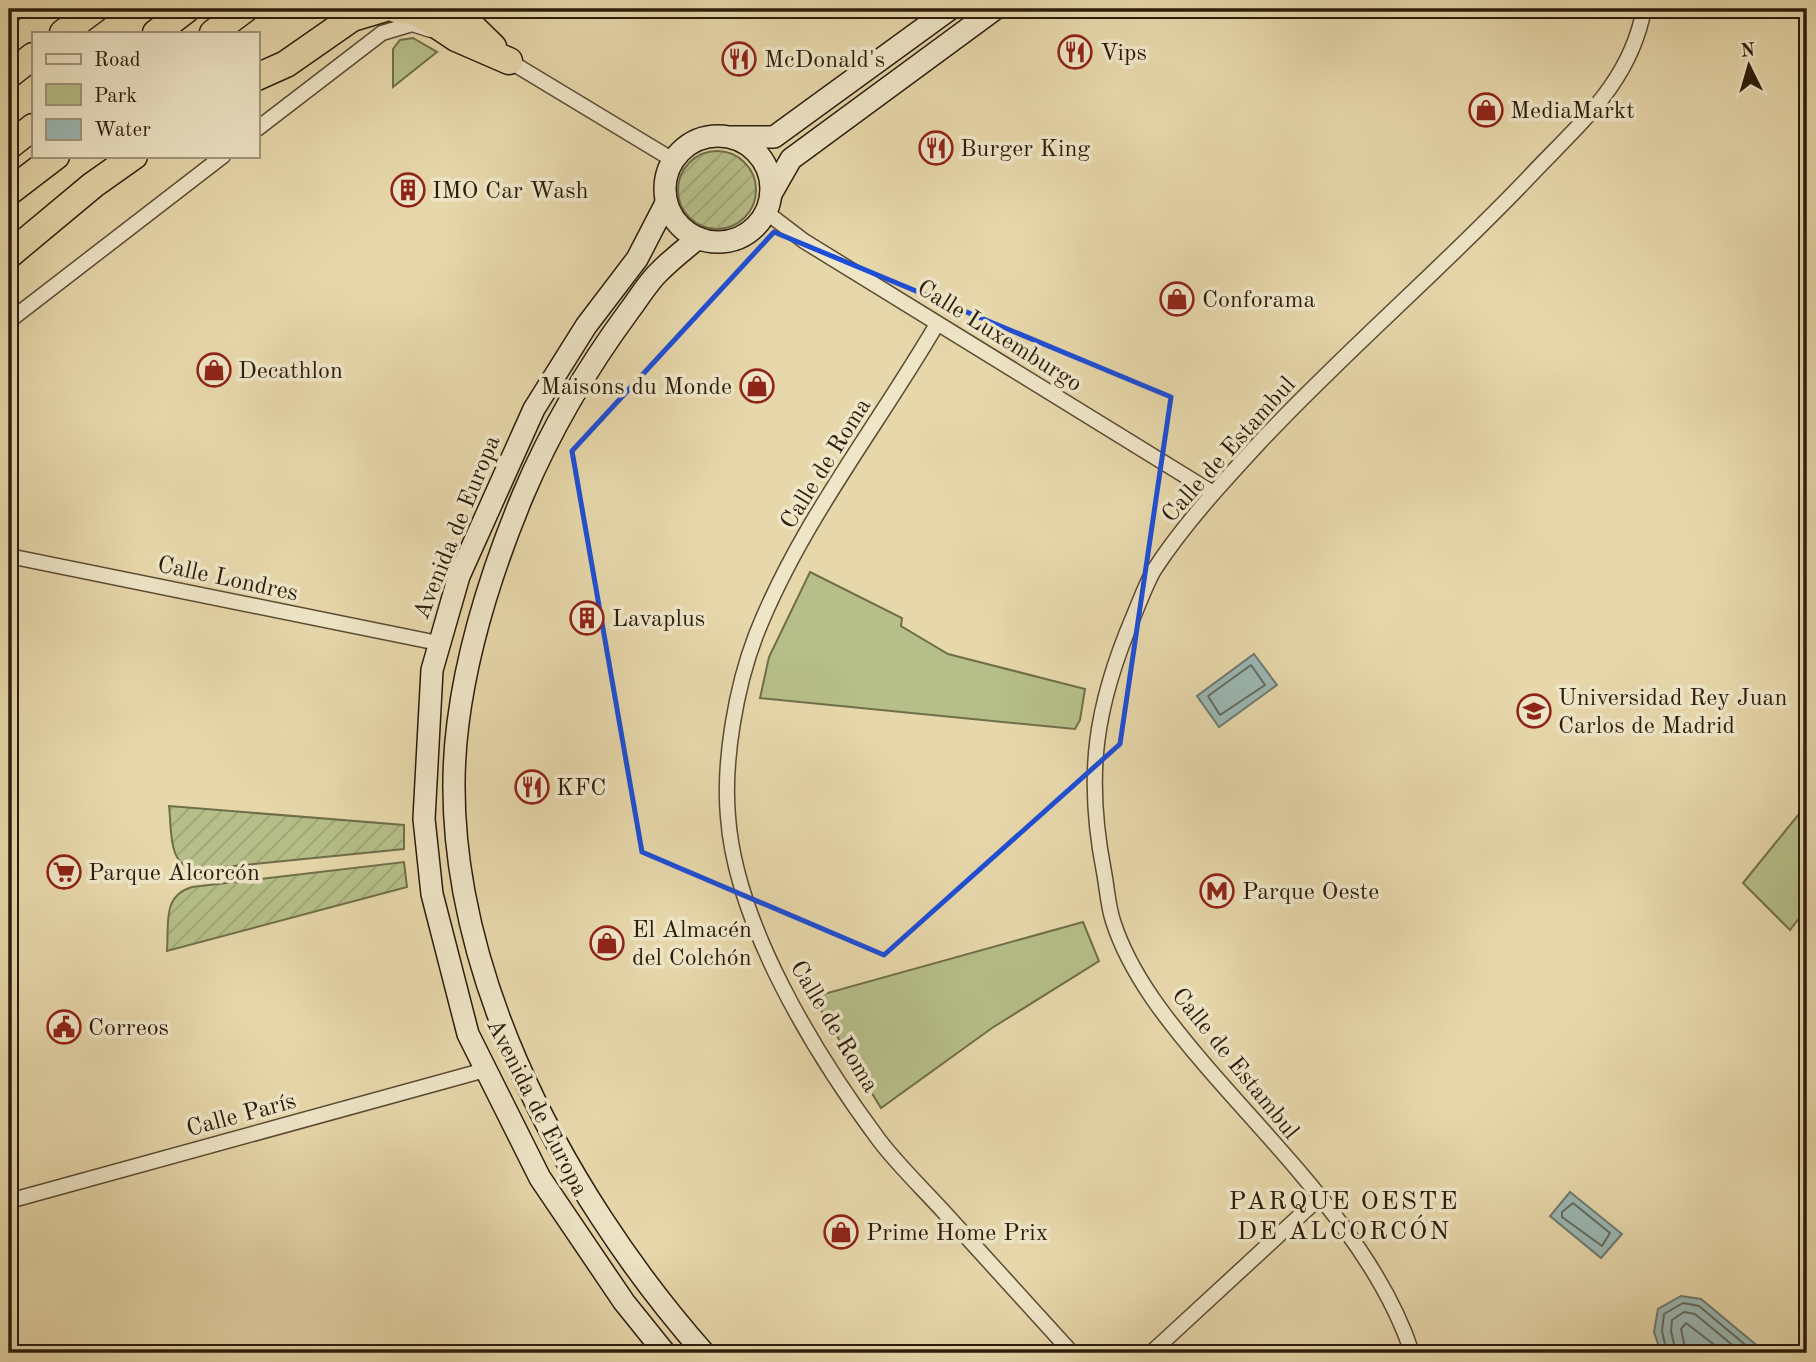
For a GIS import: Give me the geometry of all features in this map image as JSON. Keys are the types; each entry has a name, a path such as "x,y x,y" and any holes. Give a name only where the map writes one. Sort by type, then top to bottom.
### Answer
{"highway":[{"path":"64,32 95,9"},
{"path":"157,32 187,9"},
{"path":"214,32 245,9"},
{"path":"259,67 338,9"},
{"path":"259,76 286,64 352,18 382,9"},
{"path":"395,9 417,12 456,38 509,61"},
{"path":"454,9 509,61"},
{"path":"9,75 32,57"},
{"path":"9,146 32,128"},
{"path":"9,192 53,158"},
{"path":"9,255 93,184 131,158"}],"street":[{"path":"950,9 774,137 698,140 684,148 673,160 666,178 666,203 678,225 698,238 713,242 737,238 757,225 791,159 995,9"},
{"name":"Calle de Estambul","path":"1412,1353 1372,1269 1319,1198 1160,1009 1126,951 1113,921 1096,829 1093,767 1113,665 1153,573 1213,493 1298,401 1510,196 1611,91 1639,35 1644,9"},
{"path":"259,127 382,33 412,24 456,38"},
{"path":"509,61 673,160"},
{"path":"731,137 745,143 766,165 769,203"},
{"path":"9,321 220,158"},
{"name":"Avenida de Europa","path":"665,1353 624,1303 540,1178 468,1034 452,981 432,894 424,818 427,720 438,643 473,541 528,421 586,326 637,259 666,203"},
{"name":"Calle Luxemburgo","path":"769,203 804,241 1213,493"},
{"name":"Avenida de Europa","path":"698,238 658,272 617,327 573,392 535,467 503,541 479,618 457,724 455,793 459,853 474,937 498,1021 532,1095 607,1225 646,1286 704,1353"},
{"name":"Calle de Roma","path":"937,324 819,511 757,634 740,683 731,738 728,817 742,887 777,978 836,1076 880,1142 1072,1353"},
{"name":"Calle Londres","path":"9,556 438,643"},
{"name":"Calle París","path":"9,1201 485,1070"},
{"path":"1150,1353 1319,1198"}],"highlighted area":[{"path":"774,232 1171,397 1120,744 884,955 642,852 572,451"}],"green space":[{"path":"413,38 437,52 393,87 393,49 400,40"},
{"path":"717,151 732,154 749,168 756,190 753,205 739,222 717,229 702,226 685,212 678,190 681,175 695,158"},
{"path":"810,572 902,618 901,626 948,654 1085,689 1080,720 1075,729 760,698 769,657"},
{"path":"1807,804 1807,908 1790,930 1743,883"},
{"path":"169,806 404,825 404,849 195,870 186,867 175,853"},
{"path":"404,862 407,887 167,951 171,904 182,891 192,887"},
{"path":"1083,922 1099,961 992,1028 881,1108 813,997"}],"water":[{"path":"1254,654 1277,685 1219,727 1197,696"},
{"path":"1570,1192 1622,1234 1601,1258 1550,1216"},
{"path":"1681,1296 1701,1299 1766,1353 1661,1353 1654,1332 1658,1309"}],"place":[{"name":"Vips","path":"1075,52"},
{"name":"McDonald's","path":"739,59"},
{"name":"MediaMarkt","path":"1486,110"},
{"name":"Burger King","path":"936,148"},
{"name":"IMO Car Wash","path":"408,190"},
{"name":"Conforama","path":"1177,299"},
{"name":"Decathlon","path":"214,370"},
{"name":"Maisons du Monde","path":"757,386"},
{"name":"Lavaplus","path":"587,618"},
{"name":"Universidad Rey Juan Carlos de Madrid","path":"1534,711"},
{"name":"KFC","path":"532,787"},
{"name":"Parque Alcorcón","path":"64,872"},
{"name":"Parque Oeste","path":"1217,891"},
{"name":"El Almacén del Colchón","path":"607,943"},
{"name":"Correos","path":"64,1027"},
{"name":"Prime Home Prix","path":"841,1232"}],"district":[{"name":"PARQUE OESTE DE ALCORCÓN","path":"1344,1215"}]}
